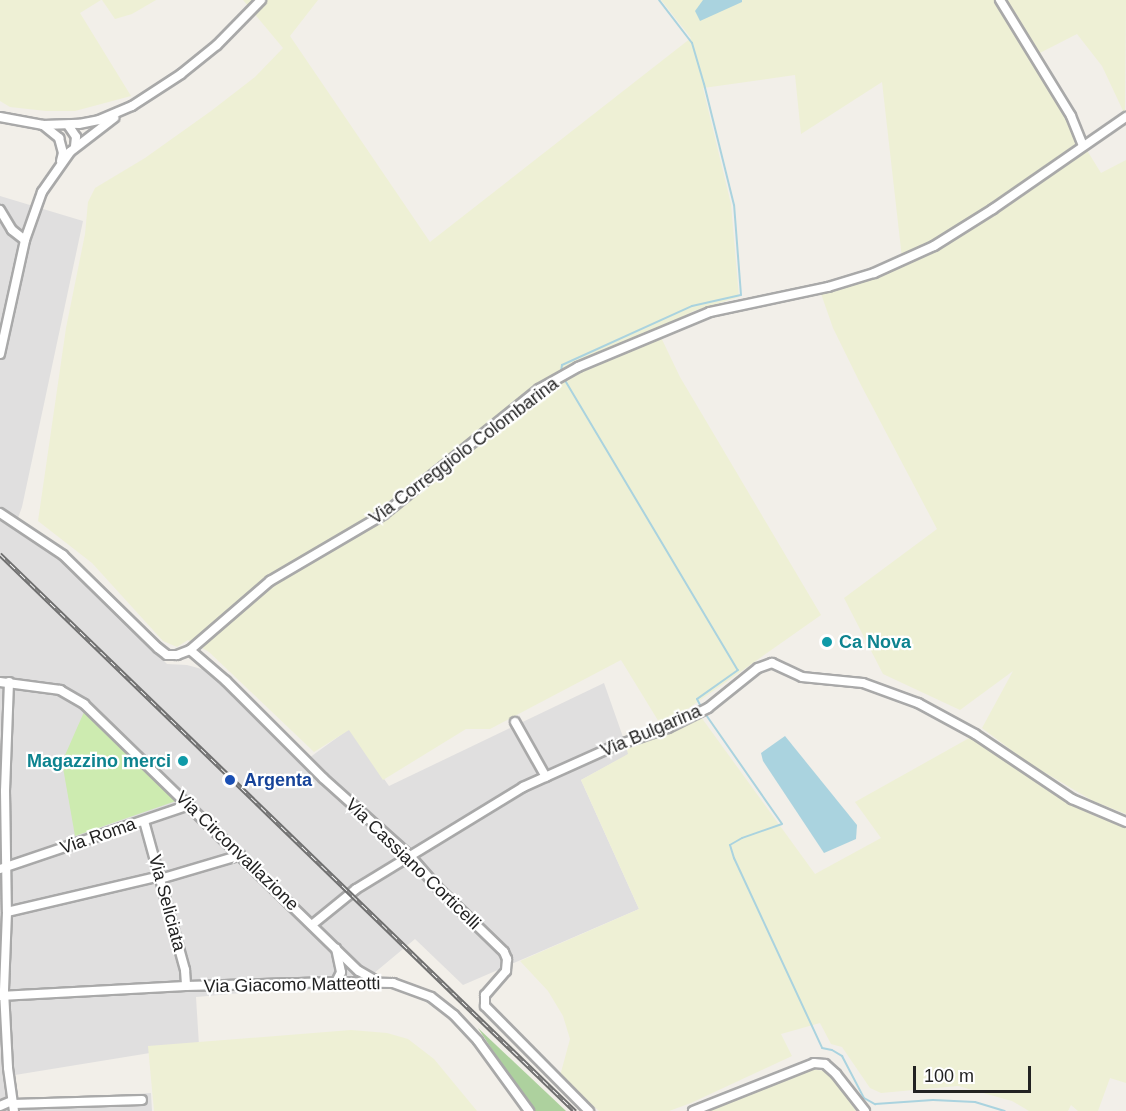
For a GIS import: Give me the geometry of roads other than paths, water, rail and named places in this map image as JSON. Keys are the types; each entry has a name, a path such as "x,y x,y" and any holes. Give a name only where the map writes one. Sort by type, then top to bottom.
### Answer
{"street":[{"path":"0,354 37,202 59,166 75,147 181,74 217,45 261,0"},
{"path":"1000,0 1071,116 1083,145"},
{"path":"0,117 43,125 68,124 99,120 132,106"},
{"name":"Via Correggiolo Colombarina","path":"190,650 270,581 384,514 522,403 562,376 710,312 828,287 874,273 934,246 993,209 1126,117"},
{"path":"60,141 68,124"},
{"path":"68,124 76,137 75,147"},
{"path":"43,125 60,141 63,153 59,166"},
{"path":"0,210 12,230 26,240"},
{"path":"0,513 63,555 164,653 174,656 190,650"},
{"name":"Via Cassiano Corticelli","path":"190,650 226,681 323,778 411,857 436,887 507,958 506,971 485,995 485,1006 590,1111"},
{"name":"Via Bulgarina","path":"313,924 340,900 523,787 612,747 668,728 703,710 758,668 772,663 802,677 863,683 945,715 1072,799 1126,822"},
{"path":"5,682 2,791 3,868 7,912 2,996 13,1105"},
{"name":"Via Circonvallazione","path":"5,682 60,690 77,699 313,924 359,971 377,982"},
{"path":"515,722 546,777"},
{"name":"Via Roma","path":"3,868 189,805"},
{"name":"Via Seliciata","path":"144,821 185,970 186,986"},
{"path":"7,912 160,878 241,855"},
{"name":"Via Circonvallazione","path":"324,935 336,948 340,961 340,975 336,982"},
{"name":"Via Giacomo Matteotti","path":"2,996 186,986 336,982 393,983 419,992 447,1008 478,1041 529,1111"},
{"path":"693,1111 813,1063 825,1064 836,1074 865,1111"},
{"path":"0,1106 92,1107 142,1100"}],"water":[{"path":"703,0 742,0 742,2 700,21 695,11"},
{"path":"785,736 857,825 856,839 824,853 763,761 761,753"}],"waterway":[{"path":"561,372 562,365 692,306 741,295 734,205 704,84 692,43 659,0"},
{"path":"563,377 738,670 697,699 701,707"},
{"path":"704,712 782,824 742,838 730,845 822,1048 832,1050 842,1056 864,1098 875,1104 933,1100 975,1102 1005,1111"}],"railway":[{"path":"0,554 575,1111"}],"place":[{"name":"Ca Nova","path":"827,642"},
{"name":"Magazzino merci","path":"183,761"},
{"name":"Argenta","path":"230,780"}]}
